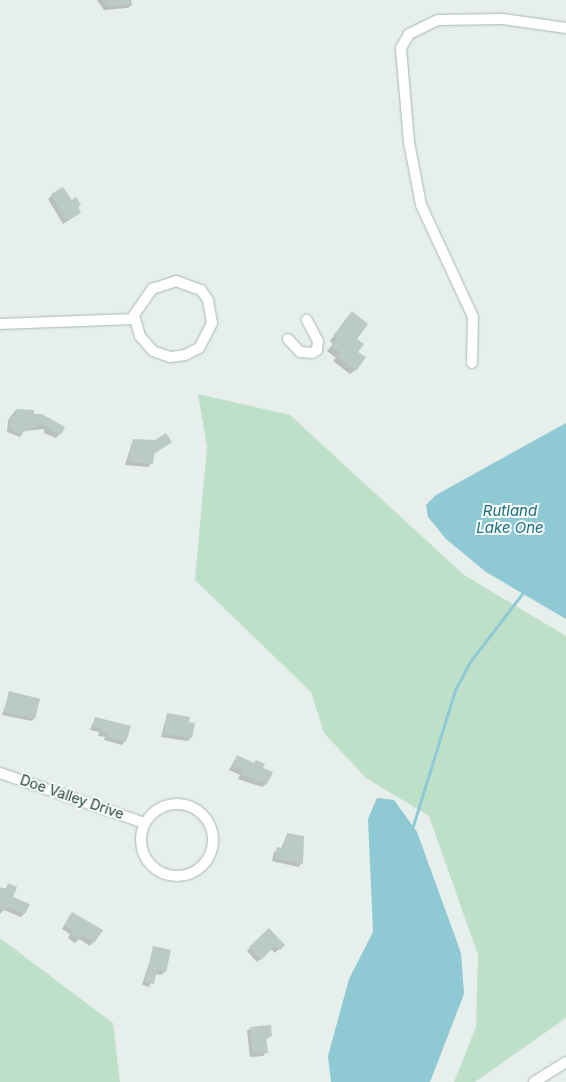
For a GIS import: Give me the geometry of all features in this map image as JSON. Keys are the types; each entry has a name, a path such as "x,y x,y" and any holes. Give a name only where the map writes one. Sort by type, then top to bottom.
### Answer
{"street":[{"path":"472,363 475,326 471,310 421,205 409,142 401,48 409,34 438,20 502,19 566,28"},
{"path":"176,281 201,290 208,300 212,323 199,348 185,355 170,357 153,351 140,336 134,320 134,315 152,290 176,281"},
{"path":"0,324 134,320"},
{"path":"288,339 300,352 312,353 317,350 318,341 308,320"},
{"name":"Doe Valley Drive","path":"0,773 144,823"},
{"path":"170,804 194,807 210,824 213,836 208,859 190,874 164,874 145,859 140,841 144,823 158,808 170,804"},
{"path":"534,1082 566,1062"}],"green space":[{"path":"198,394 290,415 464,575 566,636 566,1018 475,1082 454,1082 476,1027 478,955 429,816 366,778 324,733 311,692 195,580 207,447"},
{"path":"0,938 113,1023 120,1082 0,1082"}],"water":[{"name":"Rutland Lake One","path":"566,423 566,619 486,572 446,539 428,517 426,505 436,495"},
{"path":"377,798 394,800 417,832 461,953 464,994 430,1082 331,1082 328,1056 349,979 373,932 368,819"}],"building":[{"path":"101,0 130,0 130,5 108,7"},
{"path":"63,187 72,200 76,197 81,205 78,207 81,213 66,222 51,194"},
{"path":"352,311 368,324 357,339 364,344 358,352 366,357 356,371 337,356 340,352 331,346 337,338 333,336"},
{"path":"16,409 34,410 34,414 42,414 65,427 61,435 47,429 47,426 36,426 19,434 10,428 11,415 16,416"},
{"path":"166,433 172,442 154,454 153,464 128,462 133,439 155,440"},
{"path":"9,691 40,699 35,719 4,711"},
{"path":"167,713 190,717 189,722 195,723 192,738 164,734"},
{"path":"95,717 131,726 126,742 107,737 107,734 101,732 102,729 92,727"},
{"path":"237,755 254,763 256,760 265,764 263,768 273,772 267,784 241,775 243,771 232,766"},
{"path":"287,833 304,836 303,864 275,858 277,847 283,848"},
{"path":"8,883 17,887 13,897 30,904 25,914 7,907 5,911 0,909 0,887 6,889"},
{"path":"72,912 103,930 94,943 82,935 79,940 70,934 73,930 64,925"},
{"path":"269,928 285,945 280,950 275,946 261,960 249,947"},
{"path":"153,946 171,950 166,972 157,970 154,984 145,982"},
{"path":"271,1025 272,1036 266,1037 268,1053 253,1054 250,1027"}],"waterway":[{"path":"413,826 455,690 470,662 522,594"}]}
